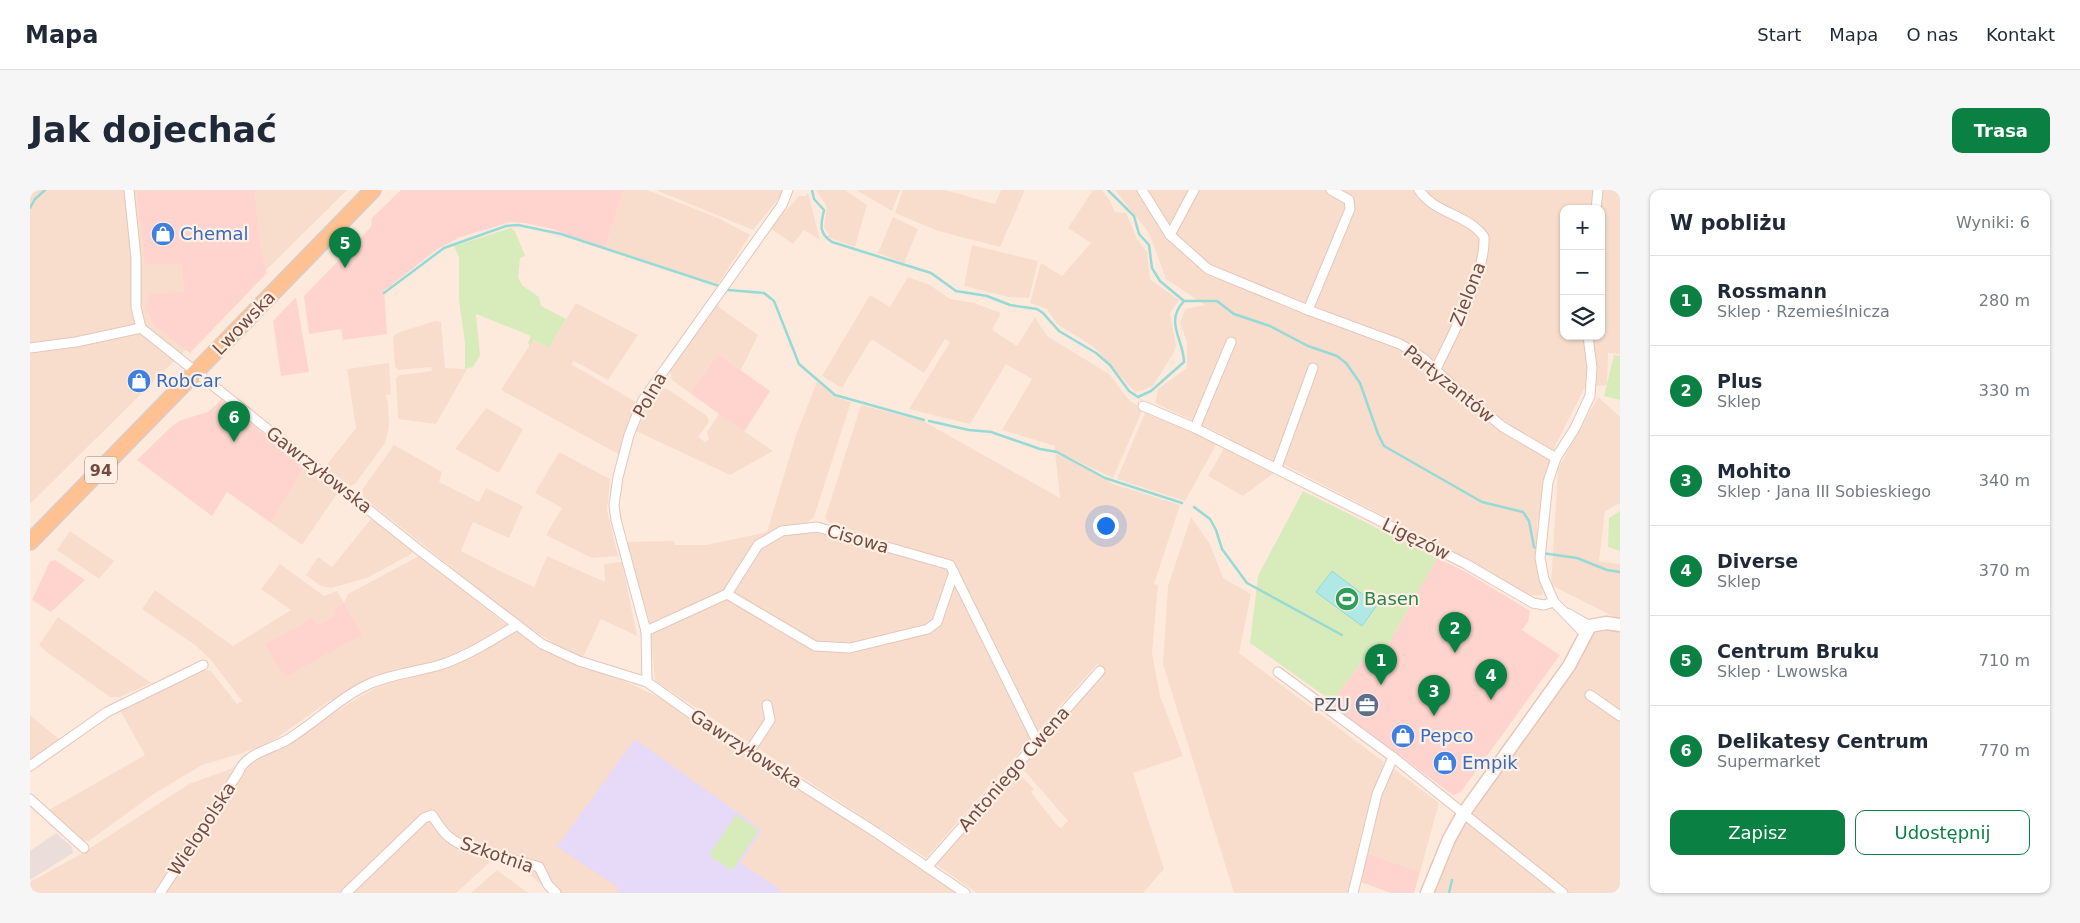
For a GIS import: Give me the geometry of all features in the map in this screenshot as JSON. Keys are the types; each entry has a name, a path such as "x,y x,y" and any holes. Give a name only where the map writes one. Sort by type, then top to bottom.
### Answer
{"main road":[{"name":"Lwowska","path":"30,542 373,190"}],"street":[{"path":"30,348 76,342 141,328 136,307 136,258 129,190"},
{"name":"Polna","path":"647,682 646,631 616,520 614,505 616,484 630,435 644,400 782,205 788,190"},
{"name":"Partyzantów","path":"1142,190 1170,236 1208,269 1308,310 1400,344 1436,369 1456,389 1503,427 1556,458"},
{"path":"1170,236 1194,190"},
{"path":"1308,310 1350,208 1349,200 1331,190"},
{"name":"Zielona","path":"1419,190 1423,196 1437,207 1472,224 1484,237 1482,257 1471,289 1436,369"},
{"path":"1596,205 1598,190"},
{"name":"Gawrzyłowska","path":"141,328 542,644 561,654 647,682 749,752 877,833 964,893"},
{"path":"1588,340 1592,368 1590,396 1575,428 1556,458 1548,482 1540,558 1544,579 1554,602 1588,630"},
{"path":"1196,428 1231,342"},
{"path":"1278,467 1313,368"},
{"name":"Ligęzów","path":"1143,406 1196,428 1278,467 1466,564 1532,603 1544,605 1554,602"},
{"name":"Cisowa","path":"727,594 758,545 782,531 817,527 950,565 954,572"},
{"path":"646,631 727,594 815,646 850,648 928,629 937,622 954,572"},
{"path":"954,572 1037,741"},
{"path":"1427,893 1449,839 1463,814 1569,666 1588,630 1606,622 1620,625"},
{"name":"Wielopolska","path":"160,893 242,764 248,758 286,740 346,697 367,685 393,674 442,664 461,656 517,625"},
{"path":"30,766 107,712 203,665"},
{"name":"Antoniego Cwena","path":"927,867 1100,671"},
{"path":"1278,672 1393,758 1563,893"},
{"path":"1590,695 1620,716"},
{"path":"749,752 770,720 767,705"},
{"path":"1353,893 1377,794 1393,758"},
{"path":"30,799 84,848"},
{"name":"Szkotnia","path":"346,893 424,818 432,815 448,836 465,846 539,867 548,886 556,893"}],"shaded area":[{"path":"30,190 347,190 30,504"},
{"path":"254,190 261,252 267,273 190,353 155,326 146,308 149,294 184,291 182,263 145,265 137,191"},
{"path":"401,190 624,190 605,248 552,229 510,222 460,237 436,250 384,291 387,334 343,340 341,329 309,334 304,296 371,227 372,218"},
{"path":"624,190 647,190 718,218 750,235 718,284 605,248"},
{"path":"656,190 782,190 780,197 753,230"},
{"path":"816,190 845,190 867,205 855,247 827,237 829,234 824,227 827,207"},
{"path":"856,190 900,190 892,211"},
{"path":"903,190 945,190 995,204 1001,190 1025,190 1000,247 938,231 895,213"},
{"path":"1093,190 1102,190 1115,212 1126,213 1137,239 1147,252 1150,279 1179,300 1170,313 1176,346 1173,354 1152,387 1135,392 1094,347 1057,324 1047,309 1030,303 1041,263 1062,276 1091,243 1068,228"},
{"path":"1115,190 1620,190 1620,354 1608,353 1607,385 1585,387 1555,446 1537,524 1543,595 1528,596 1419,534 1285,465 1243,496 1208,476 1230,438 1155,403 1158,389 1187,368 1187,342 1180,323 1185,309 1205,305 1166,279 1149,233"},
{"path":"808,193 820,240 804,230 793,244 770,228 799,196 806,196"},
{"path":"893,217 918,229 904,263 878,253"},
{"path":"972,245 1038,261 1029,298 1008,297 964,286"},
{"path":"908,277 930,285 950,299 974,303 1001,313 992,330 1017,346 1035,317 1047,336 1109,374 1129,400 1143,409 1113,478 1054,450 1055,446 1002,430 1032,379 1006,364 970,424 909,409 950,342 945,339 924,373 873,340 870,341 842,388 822,376 870,295 890,307"},
{"path":"296,297 309,372 281,376 273,321"},
{"path":"576,303 638,335 608,380 574,361 571,364 636,402 618,454 501,390 533,340 549,348"},
{"path":"716,305 758,335 741,370 718,354 690,393 672,380 670,371"},
{"path":"435,321 441,322 445,368 467,369 436,424 398,419 396,378 400,375 432,371 431,367 399,370 395,367 393,337 397,333"},
{"path":"718,354 770,391 744,432 690,393"},
{"path":"389,363 391,394 385,395 388,402 389,426 385,443 355,484 350,486 325,467 356,428 347,369"},
{"path":"817,382 836,397 851,402 814,517 807,523 873,536 829,523 825,518 861,405 923,421 1060,498 1055,453 1076,462 1113,484 1180,505 1154,584 1158,585 1152,653 1160,696 1183,756 1133,773 1164,869 1143,893 977,893 935,864 1017,772 1034,789 1031,792 1056,824 1061,828 1068,821 1021,767 1099,679 1098,663 926,858 655,681 649,619 625,542 674,541 675,545 706,545 767,532 796,435"},
{"path":"666,388 707,416 709,422 698,437 705,442 709,439 707,432 719,414 773,451 730,475 636,431 657,389"},
{"path":"1598,397 1620,417 1620,503 1605,511 1599,561 1620,564 1620,620 1551,585 1558,469"},
{"path":"221,400 305,466 271,523 227,492 212,516 137,460 172,426 181,420 208,412"},
{"path":"486,408 523,429 499,473 455,449"},
{"path":"1145,413 1217,443 1185,501 1117,479"},
{"path":"394,445 442,472 439,482 479,502 486,488 523,506 509,538 473,522 461,551 534,587 547,556 605,582 604,564 622,562 637,636 601,619 583,657 559,647 515,618 363,497 362,490"},
{"path":"559,452 610,479 607,510 618,556 592,558 546,535 562,508 535,493"},
{"path":"305,466 338,492 302,545 271,523"},
{"path":"1191,517 1210,544 1223,578 1251,594 1239,653 1384,762 1363,827 1348,893 1234,893 1163,664 1168,586"},
{"path":"371,519 413,551 411,554 367,578 331,588 321,586 306,575 318,557 332,567"},
{"path":"70,531 114,561 99,579 57,550"},
{"path":"419,556 507,625 466,651 436,662 396,669 334,701 332,699 274,740 243,753 202,765 152,795 89,841 83,841 47,811 145,755 120,710 205,670 211,671 237,704 242,701 211,660 195,645 142,609 155,590 233,646 291,610 261,589 280,564 324,596 337,591 344,603 348,594","holes":["337,614 285,677 313,618 317,625"]},
{"path":"1437,558 1466,572 1530,611 1528,622 1522,630 1560,655 1461,792 1453,795 1330,704 1364,659 1380,659"},
{"path":"55,560 85,580 51,612 32,600 50,561"},
{"path":"344,603 362,635 285,677 265,644 313,618 317,625 337,614 334,609"},
{"path":"58,617 151,683 120,697 110,697 48,653 39,645"},
{"path":"513,627 664,700 965,893 551,893 502,851 456,893 30,893 30,882 81,854 189,784 255,760 400,673 438,671"},
{"path":"1620,628 1620,893 1431,893 1454,838 1592,630"},
{"path":"30,715 61,741 30,762"},
{"path":"635,739 762,830 740,863 781,890 778,893 616,893 619,888 557,847"},
{"path":"1394,769 1439,803 1420,872 1364,852 1387,776"},
{"path":"56,833 72,847 73,853 30,880 30,851"},
{"path":"1364,852 1420,872 1414,893 1391,893 1358,881"},
{"path":"497,870 528,893 471,893"}],"green space":[{"path":"511,228 515,231 525,256 520,258 518,278 523,286 539,297 541,306 566,319 549,348 534,340 530,346 528,343 531,336 476,314 480,355 473,367 465,369 465,343 459,300 459,257 454,246"},
{"path":"1614,355 1620,356 1620,400 1604,396"},
{"path":"1303,491 1437,558 1380,659 1364,659 1332,701 1250,643 1258,576"},
{"path":"1620,511 1620,551 1608,547 1609,518"},
{"path":"736,815 759,830 732,871 709,855"}],"water":[{"name":"Basen","path":"1332,571 1377,605 1362,626 1316,592"}],"waterway":[{"path":"30,208 35,199 45,190"},
{"path":"812,190 814,199 824,210 822,224 824,235 832,242 931,273 956,291 987,296 1010,305 1037,309 1059,331 1096,353 1110,365 1129,391 1138,397 1151,391 1184,362 1175,324 1178,309 1184,301 1217,301 1234,314 1270,326 1308,346 1337,356 1346,363 1360,383 1384,446 1482,502 1523,512 1529,521 1534,547 1538,549"},
{"path":"1108,190 1134,216 1139,234 1149,245 1152,268 1160,281 1184,301"},
{"path":"384,293 444,248 506,226 518,225 561,234 719,286"},
{"path":"728,290 764,293 774,301 799,364 835,395 924,420"},
{"path":"929,421 969,430 991,432 1040,449 1057,452 1105,478 1182,503"},
{"path":"1194,507 1210,519 1222,549 1247,583 1342,635"},
{"path":"1542,553 1577,558 1607,570 1620,572"},
{"path":"1449,893 1452,880"}],"place":[{"name":"Chemal","path":"163,234"},
{"name":"Centrum Bruku","path":"345,268"},
{"name":"RobCar","path":"139,381"},
{"name":"Delikatesy Centrum","path":"234,442"},
{"name":"Basen","path":"1347,599"},
{"name":"Plus","path":"1455,653"},
{"name":"Rossmann","path":"1381,685"},
{"name":"Diverse","path":"1491,700"},
{"name":"PZU","path":"1367,705"},
{"name":"Mohito","path":"1434,716"},
{"name":"Pepco","path":"1403,736"},
{"name":"Empik","path":"1445,763"}]}
